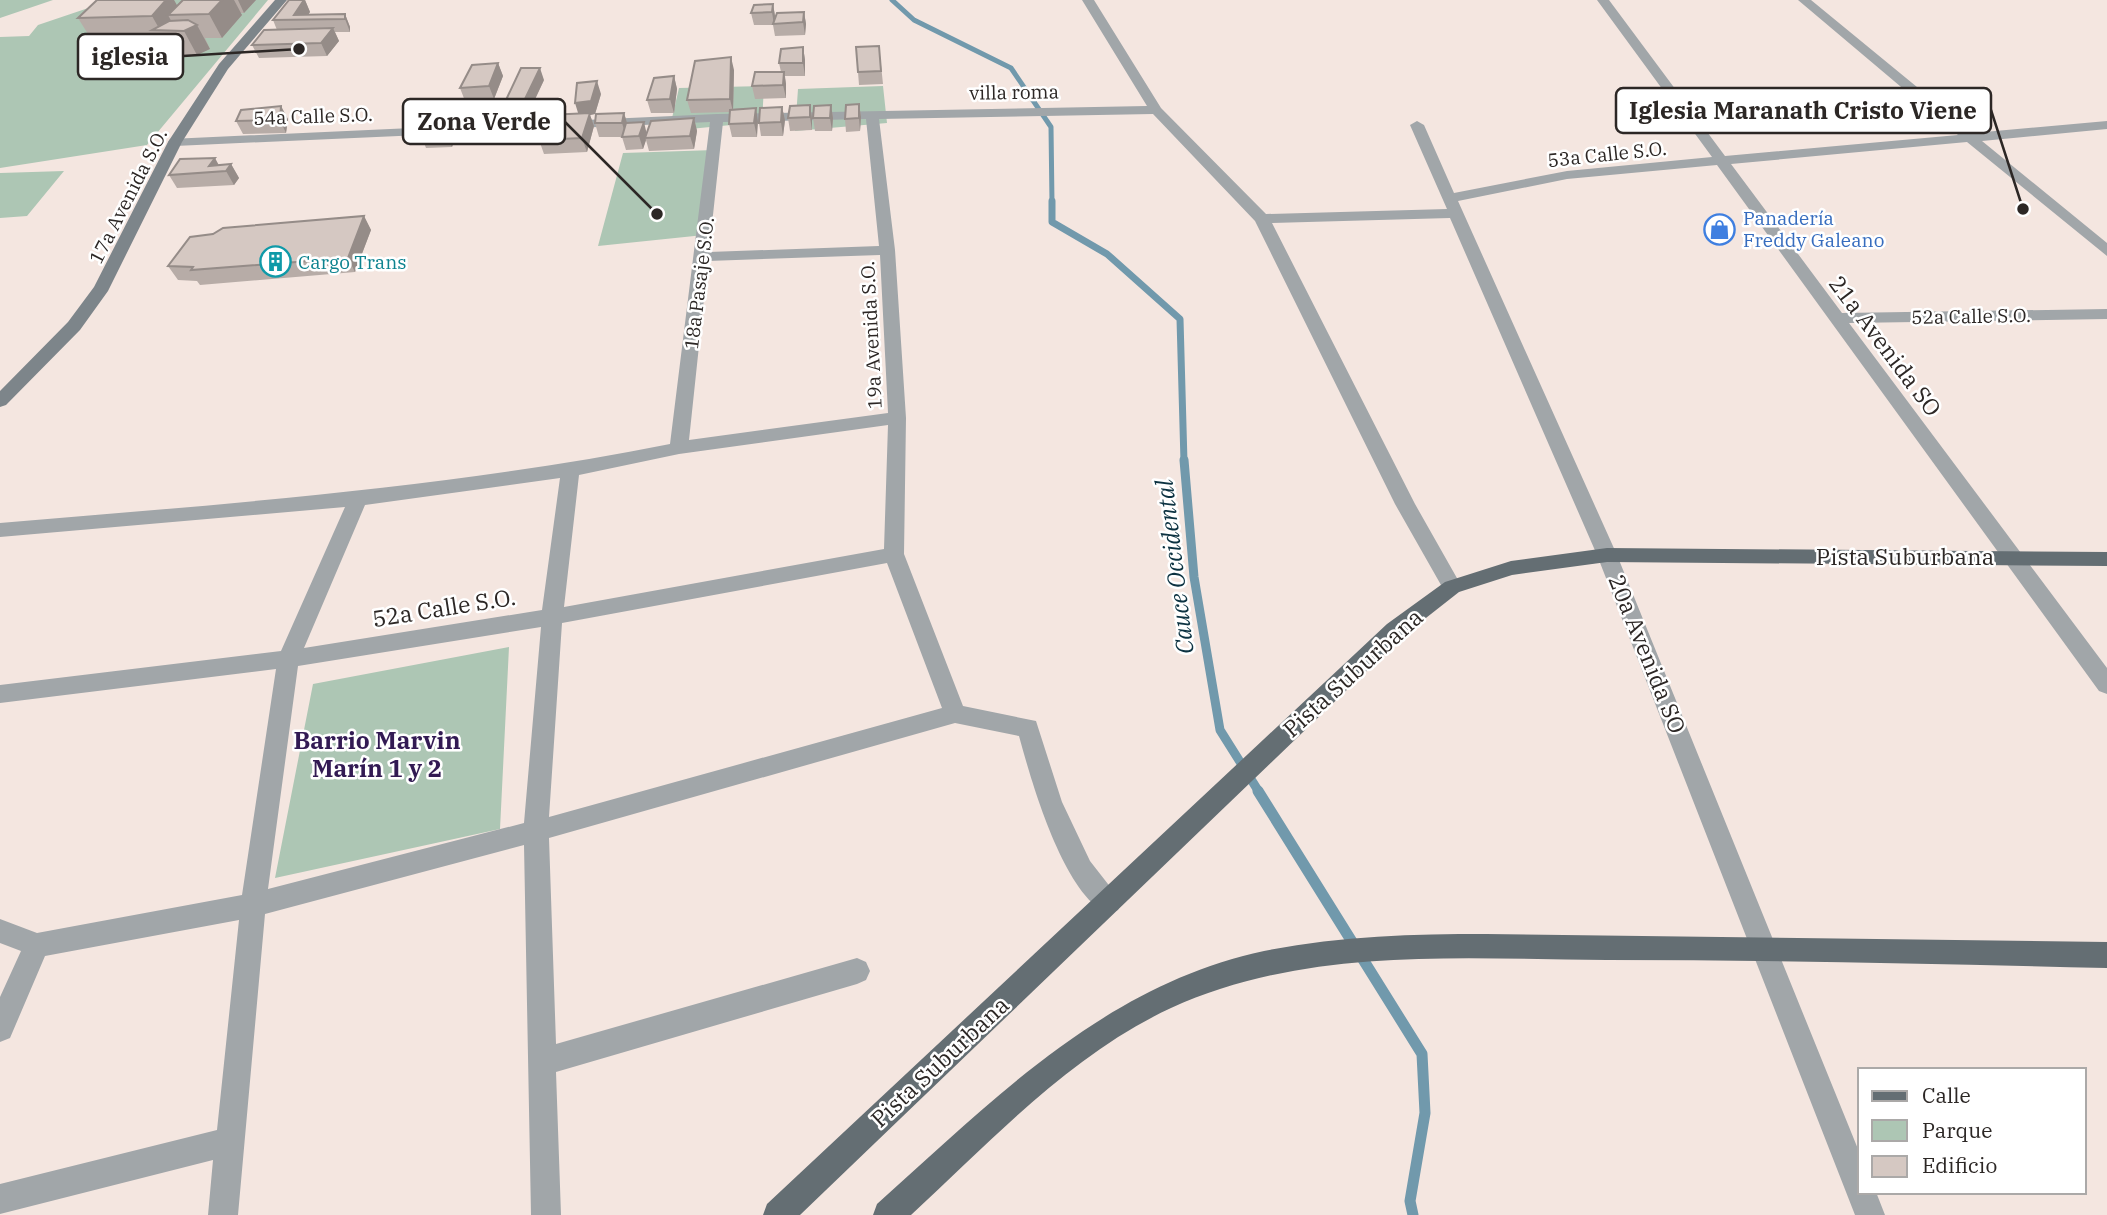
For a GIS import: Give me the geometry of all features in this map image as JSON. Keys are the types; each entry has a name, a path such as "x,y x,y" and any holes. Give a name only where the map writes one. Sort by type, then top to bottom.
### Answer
{"main road":[{"name":"Pista Suburbana","path":"778,1215 1395,630 1452,587 1511,568 1607,555 2107,559"},
{"path":"888,1215 1066,1056 1159,1000 1252,965 1403,947 1765,947 2107,955"}],"street":[{"name":"17a Avenida S.O.","path":"0,401 74,326 102,288 175,142 223,68 281,0"},
{"path":"1088,0 1156,110 1262,219 1405,504 1452,587"},
{"name":"21a Avenida SO","path":"1602,0 2107,685"},
{"path":"1804,0 1976,139 2107,251"},
{"name":"villa roma","path":"872,115 1156,110"},
{"name":"54a Calle S.O.","path":"175,142 717,118 872,115"},
{"name":"19a Avenida S.O.","path":"872,115 887,250 897,418 894,554"},
{"name":"18a Pasaje S.O.","path":"679,448 717,118"},
{"name":"20a Avenida SO","path":"1417,125 1607,555 1858,1184"},
{"name":"53a Calle S.O.","path":"1262,219 1451,206 1567,176 2107,125"},
{"path":"702,257 887,250"},
{"name":"52a Calle S.O.","path":"1835,317 2107,314"},
{"path":"0,530 358,499 570,470 679,448 897,418"},
{"path":"546,1215 536,831 552,617 570,470"},
{"path":"223,1215 253,905 288,659 358,499"},
{"path":"894,554 954,714"},
{"name":"52a Calle S.O.","path":"0,694 288,659 552,617 894,554"},
{"path":"0,931 37,945 253,905 536,831 954,714 1028,728 1050,802 1081,869 1110,902"},
{"path":"0,1028 37,945"},
{"path":"543,1062 857,971"},
{"path":"0,1199 230,1141"},
{"name":"20a Avenida SO","path":"1862,1194 1870,1215"}],"green space":[{"path":"0,0 53,0 0,18"},
{"path":"112,0 268,0 147,145 0,168 0,37 29,36 38,25"},
{"path":"764,86 762,122 669,131 679,88"},
{"path":"883,86 887,123 795,131 798,89"},
{"path":"715,150 704,235 598,246 623,153"},
{"path":"64,171 27,216 0,218 0,173"},
{"path":"509,647 500,829 275,878 313,684"}],"building":[{"path":"97,0 166,0 152,16 78,18"},
{"path":"183,0 222,0 209,14 168,15"},
{"path":"289,0 304,0 294,15 345,14 345,19 273,20"},
{"path":"773,4 772,12 751,13 754,5"},
{"path":"804,12 803,22 773,24 777,13"},
{"path":"188,20 197,25 184,31 152,30 169,21"},
{"path":"333,28 321,43 252,45 264,30"},
{"path":"879,46 881,71 858,72 856,47"},
{"path":"803,47 803,63 779,63 781,49"},
{"path":"731,57 730,99 687,100 695,61"},
{"path":"498,63 489,86 460,88 472,65"},
{"path":"521,68 540,68 525,99 506,100"},
{"path":"755,72 784,72 783,85 752,86"},
{"path":"674,76 670,99 647,100 654,78"},
{"path":"597,81 591,101 575,103 577,83"},
{"path":"859,104 859,118 845,119 846,105"},
{"path":"810,105 810,117 788,118 790,106"},
{"path":"831,105 830,118 813,118 814,106"},
{"path":"281,106 280,120 236,121 241,110"},
{"path":"782,107 781,122 759,123 760,108"},
{"path":"756,108 754,123 729,124 730,110"},
{"path":"590,113 582,138 539,140 547,115"},
{"path":"624,113 622,123 595,123 596,114"},
{"path":"694,118 690,136 645,138 651,121"},
{"path":"644,122 639,136 622,137 626,123"},
{"path":"215,158 209,166 231,164 226,171 169,175 180,159"},
{"path":"364,216 348,258 191,270 193,267 168,266 190,237 213,234 223,228"}],"waterway":[{"name":"Cauce Occidental","path":"892,0 914,20 1011,68 1051,127 1052,203"},
{"name":"Cauce Occidental","path":"1052,203 1052,222 1107,254 1180,319 1184,462"},
{"name":"Cauce Occidental","path":"1184,460 1194,577 1220,730 1259,792"},
{"name":"Cauce Occidental","path":"1258,791 1422,1054 1425,1113 1410,1201 1413,1215"}],"place":[{"name":"iglesia","path":"299,49"},
{"name":"Iglesia Maranath Cristo Viene","path":"2023,209"},
{"name":"Zona Verde","path":"657,214"},
{"name":"Panadería Freddy Galeano","path":"1720,229"},
{"name":"Cargo Trans","path":"275,262"}],"district":[{"name":"Barrio Marvin Marín 1 y 2","path":"377,755"}]}
